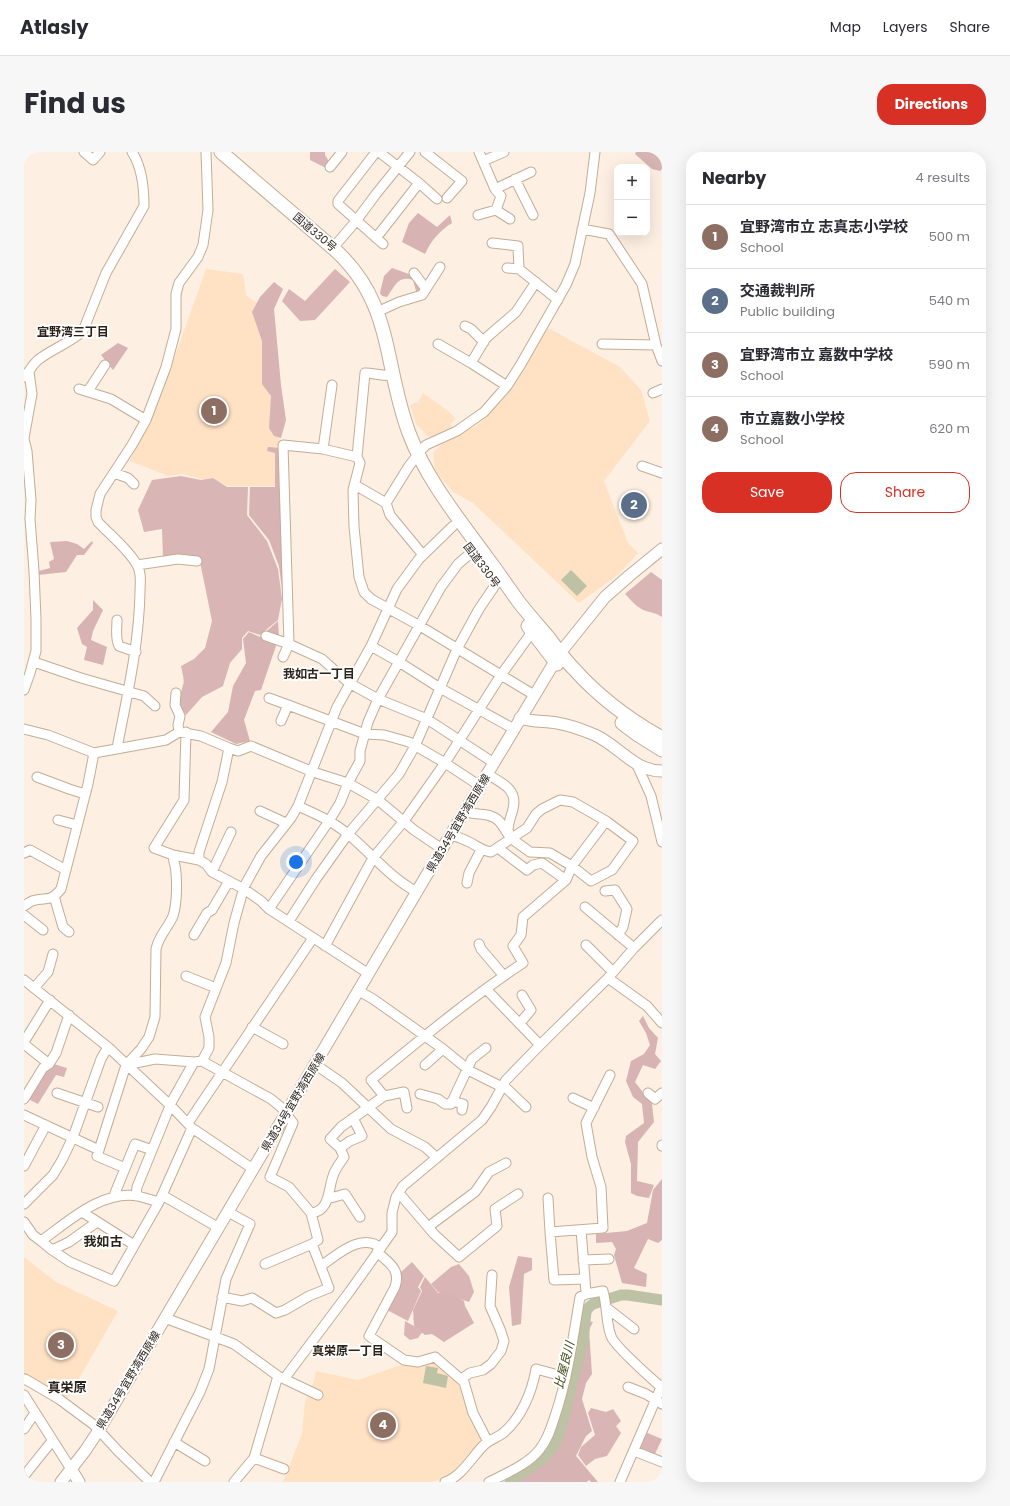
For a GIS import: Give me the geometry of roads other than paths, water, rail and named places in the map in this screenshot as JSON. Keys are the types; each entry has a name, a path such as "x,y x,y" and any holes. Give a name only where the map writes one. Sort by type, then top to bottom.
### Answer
{"highway":[{"name":"国道330号","path":"221,152 333,248 349,263 362,280 372,298 384,331 390,376 415,457 453,526 532,632 607,701 638,724 662,738"},
{"name":"国道330号","path":"415,457 558,657 590,697 638,735 662,750"}],"main road":[{"name":"県道34号宜野湾西原線","path":"61,1482 99,1430 286,1113 316,1065 442,849 558,657 605,597 661,551"},
{"path":"520,718 563,724 596,736 610,744 637,765 647,769 662,771"},
{"path":"71,1469 79,1482"}],"street":[{"path":"84,152 93,160 100,152"},
{"path":"24,690 34,662 36,651 34,570 30,519 31,500 27,451 24,438 32,394 27,374 36,361 76,338 83,331 106,273 144,206 144,193 135,156 143,152"},
{"path":"117,748 136,652 140,609 140,572 137,565 98,522 96,517 100,494 132,445 146,420 166,367 176,329 176,294 179,283 198,257 203,245 208,210 206,152"},
{"path":"330,166 342,152"},
{"path":"419,183 379,241 338,204 338,201 377,152 419,183 437,199"},
{"path":"333,248 410,152"},
{"path":"425,152 462,181 447,198"},
{"path":"436,160 442,152"},
{"path":"479,152 495,189 501,196 496,210"},
{"path":"483,161 504,152"},
{"path":"386,503 415,457 426,445 457,431 474,419 492,403 507,386 521,364 571,276 575,264 590,193 595,152"},
{"path":"495,189 531,172"},
{"path":"516,180 533,215"},
{"path":"478,215 496,210 510,219"},
{"path":"582,229 609,234 642,284 656,345 662,359"},
{"path":"492,244 518,246 519,269"},
{"path":"377,312 400,302 422,295 440,267"},
{"path":"507,268 519,269 558,300"},
{"path":"414,273 426,289"},
{"path":"471,363 486,338 516,312 536,282"},
{"path":"465,326 471,329 484,342"},
{"path":"438,344 507,386"},
{"path":"602,344 645,346 656,345"},
{"path":"105,365 84,390 111,400 146,420"},
{"path":"390,376 365,373 357,457 360,463 353,490 354,527 359,577 364,592 371,599 420,626 534,695"},
{"path":"323,448 332,385"},
{"path":"653,392 662,389"},
{"path":"283,657 289,644 283,445 323,448 357,457"},
{"path":"642,466 662,473"},
{"path":"114,473 128,478 134,484"},
{"path":"355,485 386,503 390,515 423,555"},
{"path":"136,1196 137,1187 172,1101 209,1048 209,1036 205,1017 226,963 234,923 244,889 254,866 298,806 313,772 337,707 349,683 371,646 387,607 397,588 423,555 453,526"},
{"path":"269,908 340,803 348,783 360,761 360,751 378,699 441,587 458,564 472,552"},
{"path":"137,565 178,559 197,561"},
{"path":"289,921 316,879 348,834 399,774 415,746 457,649 479,609 496,584"},
{"path":"118,620 116,632 118,646 136,652"},
{"path":"325,946 373,858 404,821 445,763 458,740 501,675 532,632"},
{"path":"266,636 289,644 322,659 349,683 378,699 427,719 494,763"},
{"path":"371,646 440,688 514,729"},
{"path":"34,662 81,678 144,696 155,706"},
{"path":"176,693 175,705 180,716 178,725 182,732 184,800 154,848 173,855 199,860 206,864 212,872 244,889 313,938 369,974"},
{"path":"269,698 365,734 396,738 409,742 480,786"},
{"path":"281,721 288,705"},
{"path":"24,729 63,740 94,753 166,740 182,732 201,736 229,748 238,750 252,746 313,772 348,783 378,800 442,849"},
{"path":"199,860 198,852 222,782 229,748"},
{"path":"24,906 33,900 50,899 61,889 94,753"},
{"path":"637,765 651,796 662,842"},
{"path":"487,774 507,786 512,792 514,804 508,825 510,837"},
{"path":"37,777 85,794"},
{"path":"451,834 467,841 481,850 491,852 510,837 527,828 536,814 560,800 573,802 606,821 633,841 612,870 591,881 572,866 550,853 530,852 510,837 500,821 492,816 465,812"},
{"path":"298,806 329,821 348,834 393,876 417,892"},
{"path":"260,811 286,823"},
{"path":"58,820 77,825"},
{"path":"384,1096 371,1080 486,989 523,963 513,946 521,935 523,917 566,880 572,866 606,821"},
{"path":"212,872 231,832"},
{"path":"498,848 527,870 533,865 542,863 566,880"},
{"path":"24,853 30,850 66,870"},
{"path":"467,883 469,872 481,850"},
{"path":"125,1168 97,1156 126,1065 141,1049 148,1037 155,1016 155,964 158,944 159,939 173,915 177,886 173,855"},
{"path":"194,935 207,914 212,910 229,881"},
{"path":"605,891 615,890 627,909 623,927 618,935"},
{"path":"54,896 64,927 69,932"},
{"path":"585,907 634,948"},
{"path":"24,915 43,930"},
{"path":"234,1482 254,1458 281,1377 346,1297 392,1232 392,1213 396,1197 403,1186 482,1120 502,1086 662,920"},
{"path":"24,1222 33,1235 70,1262 114,1281 160,1198 190,1125 252,1027 313,938"},
{"path":"479,944 481,950 504,976"},
{"path":"586,945 610,975 647,1006 662,1022"},
{"path":"34,988 48,972 53,954"},
{"path":"186,976 216,988"},
{"path":"24,980 108,1047 190,1125 253,1169"},
{"path":"486,989 540,1045"},
{"path":"359,991 378,1002 443,1049 467,1069 502,1086 526,1107"},
{"path":"520,1023 531,1010 522,995"},
{"path":"49,1064 24,1043 50,1000"},
{"path":"24,1099 43,1068 49,1064 56,1052 69,1015"},
{"path":"252,1027 283,1044"},
{"path":"24,1204 53,1175 73,1137 101,1059 108,1047"},
{"path":"420,1094 438,1099 445,1104 451,1104 472,1059 486,1048"},
{"path":"141,1049 155,1058"},
{"path":"425,1065 443,1049"},
{"path":"126,1065 155,1058 198,1062 223,1072 271,1099 286,1113 294,1124 270,1177 289,1187 311,1213 318,1240 265,1264"},
{"path":"316,1065 342,1082 391,1129 425,1147 437,1158"},
{"path":"550,1232 603,1228 601,1187 592,1157 586,1123 610,1075"},
{"path":"311,1213 318,1212 326,1204 333,1174 344,1157 340,1148 330,1139 340,1128 384,1096 404,1092 407,1108"},
{"path":"57,1093 98,1107"},
{"path":"648,1093 655,1099 662,1093"},
{"path":"573,1098 594,1108"},
{"path":"452,1101 463,1104 462,1110"},
{"path":"24,1115 99,1150"},
{"path":"340,1148 350,1141 362,1136 353,1118"},
{"path":"24,1166 46,1125"},
{"path":"115,1197 115,1193 135,1144 152,1150"},
{"path":"428,1226 475,1192 489,1172 506,1163"},
{"path":"399,1193 428,1226 459,1257 497,1226 495,1209 518,1194"},
{"path":"327,1199 346,1194 360,1217"},
{"path":"41,1241 100,1201 115,1197 136,1196 160,1198 219,1228"},
{"path":"548,1198 554,1280 585,1279"},
{"path":"82,1212 134,1245"},
{"path":"154,1482 200,1392 207,1375 226,1279 250,1224 228,1212"},
{"path":"52,1250 69,1242 97,1222"},
{"path":"581,1230 586,1294"},
{"path":"321,1266 351,1246 363,1242 375,1243 379,1250 394,1267 397,1280 396,1286 370,1336 404,1360 418,1362 435,1357 461,1379 464,1382 473,1413 488,1442"},
{"path":"222,1297 242,1301 252,1298 276,1313 285,1310 309,1296 329,1288 312,1244"},
{"path":"583,1260 608,1259"},
{"path":"461,1379 470,1373 483,1370 491,1364 501,1351 504,1341 490,1306 492,1275"},
{"path":"489,1482 531,1458 540,1450 549,1435 562,1398 580,1297 603,1290 611,1338 661,1386 659,1403 620,1482"},
{"path":"607,1307 634,1329"},
{"path":"165,1318 241,1348 281,1377 318,1395"},
{"path":"446,1482 456,1475 488,1442 501,1434 520,1411 530,1390 536,1369 566,1377"},
{"path":"24,1380 26,1379 59,1399 94,1425 150,1482"},
{"path":"628,1387 646,1394 659,1403"},
{"path":"24,1395 52,1442 71,1469"},
{"path":"24,1429 35,1413"},
{"path":"24,1476 52,1442"},
{"path":"174,1442 205,1461"},
{"path":"634,1451 662,1462"},
{"path":"254,1458 284,1469"}],"waterway":[{"name":"比屋良川","path":"510,1482 546,1456 554,1445 560,1432 583,1341 586,1312 589,1307 593,1304 621,1295 662,1300"}],"place":[{"name":"宜野湾市立 志真志小学校","path":"214,411"},
{"name":"交通裁判所","path":"634,505"},
{"name":"宜野湾市立 嘉数中学校","path":"61,1345"},
{"name":"市立嘉数小学校","path":"383,1425"}],"district":[{"name":"宜野湾三丁目","path":"73,331"},
{"name":"我如古一丁目","path":"319,673"},
{"name":"我如古","path":"103,1241"},
{"name":"真栄原一丁目","path":"348,1350"},
{"name":"真栄原","path":"67,1387"}]}
